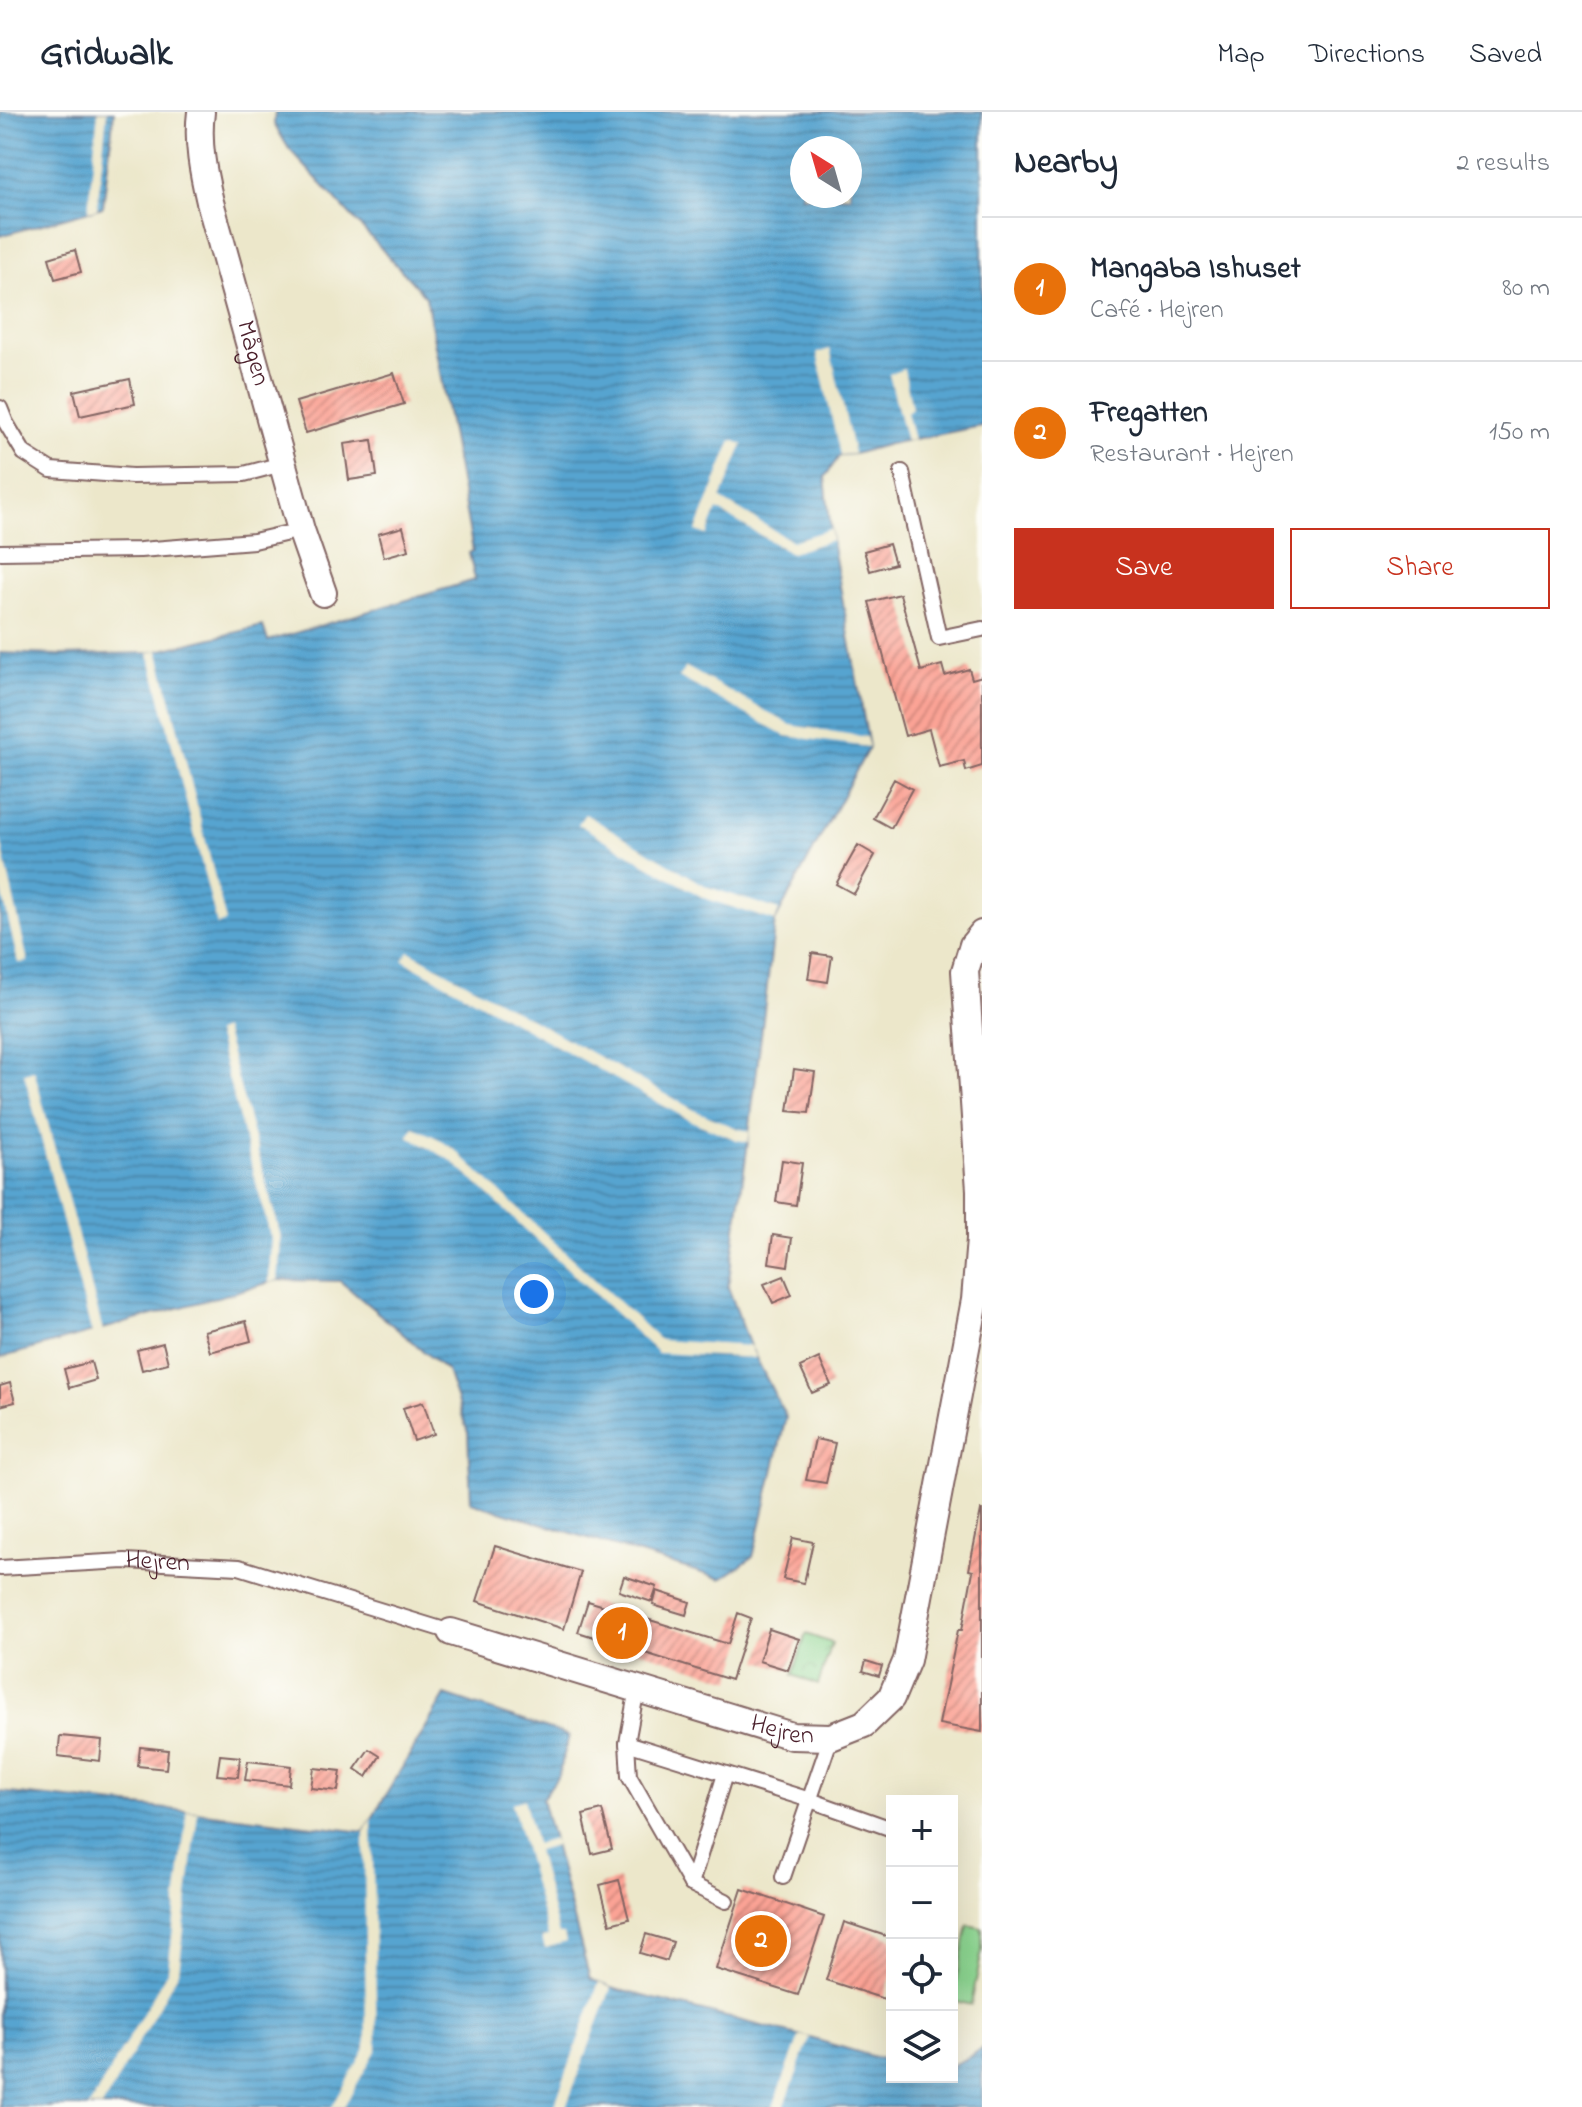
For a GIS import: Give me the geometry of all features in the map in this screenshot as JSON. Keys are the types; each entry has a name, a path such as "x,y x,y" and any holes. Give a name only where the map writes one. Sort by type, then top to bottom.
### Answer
{"street":[{"name":"Mågen","path":"201,112 201,161 210,202 301,530 323,593"},
{"name":"Hejren","path":"451,1632 792,1736 831,1737 864,1724 891,1698 907,1660 975,1300 980,1190 965,971 973,945 982,934"}],"lane":[{"path":"0,408 24,453 51,470 132,476 244,474 282,464"},
{"path":"902,472 939,638 982,629"},
{"path":"0,552 140,550 240,543 301,530"},
{"name":"Hejren","path":"0,1568 125,1561 239,1567 451,1632"},
{"path":"637,1688 627,1743 629,1776 691,1884 726,1901"},
{"path":"783,1877 831,1737"},
{"path":"627,1743 886,1827"},
{"path":"691,1884 725,1774"}],"green space":[{"path":"806,1634 832,1643 818,1685 793,1675"},
{"path":"968,1925 982,1928 982,1951 971,2005 958,2002 958,1972"}],"water":[{"path":"0,112 114,112 103,207 0,236"},
{"path":"275,112 982,112 982,426 840,455 825,477 832,541 869,747 775,921 728,1287 750,1346 786,1417 753,1557 721,1579 471,1502 468,1433 447,1371 340,1281 278,1280 0,1358 0,653 149,653 263,626 268,641 475,580 469,553 473,551 426,297 289,149 274,124"},
{"path":"445,1695 569,1736 558,1776 542,1799 590,1979 611,1988 886,2060 886,2083 958,2083 958,2062 982,2048 982,2107 0,2107 0,1792 364,1832"}],"pier":[{"path":"98,112 107,112 97,209 88,211"},
{"path":"830,349 854,454 840,455 817,353"},
{"path":"904,369 912,409 907,413 914,440 906,441 889,374"},
{"path":"732,440 743,444 721,499 792,541 831,529 832,540 791,553 717,510 707,535 696,531"},
{"path":"158,650 226,922 217,925 149,653"},
{"path":"686,667 791,725 866,737 869,747 786,736 679,677"},
{"path":"585,814 708,887 779,910 775,921 704,898 578,824"},
{"path":"0,837 28,962 18,963 0,883"},
{"path":"409,951 696,1111 750,1131 748,1142 691,1121 403,960"},
{"path":"224,1029 281,1237 278,1280 269,1283 271,1238 216,1032"},
{"path":"34,1070 103,1331 92,1334 24,1073"},
{"path":"414,1127 456,1151 660,1340 750,1346 756,1358 658,1353 452,1161 408,1136"},
{"path":"524,1799 536,1844 553,1839 555,1846 537,1851 559,1934 564,1934 566,1942 545,1948 542,1938 548,1936 512,1803"},
{"path":"187,1811 198,1812 179,1971 102,2107 89,2107 168,1970"},
{"path":"372,1818 377,2049 344,2107 332,2107 366,2047 364,1832"},
{"path":"599,1982 611,1988 566,2107 554,2107"},
{"path":"800,2035 810,2038 784,2107 773,2107"}],"building":[{"path":"75,250 81,272 55,279 49,258"},
{"path":"394,373 404,404 306,433 296,402"},
{"path":"130,379 135,404 80,416 74,391"},
{"path":"372,440 377,476 349,480 344,444"},
{"path":"403,527 409,550 384,557 378,534"},
{"path":"889,544 895,564 870,571 864,551"},
{"path":"900,594 921,671 942,665 945,676 969,669 972,679 982,676 982,766 966,771 964,761 939,767 929,729 905,736 869,602"},
{"path":"894,779 912,789 891,828 873,818"},
{"path":"858,845 875,855 854,894 836,884"},
{"path":"812,953 832,956 828,982 808,979"},
{"path":"794,1069 815,1072 809,1113 788,1111"},
{"path":"782,1160 802,1163 796,1205 776,1202"},
{"path":"773,1235 792,1238 788,1266 769,1263"},
{"path":"784,1276 792,1295 773,1303 764,1284"},
{"path":"246,1321 251,1341 210,1352 204,1331"},
{"path":"163,1343 168,1363 142,1370 137,1350"},
{"path":"819,1358 831,1385 812,1393 800,1367"},
{"path":"91,1362 96,1380 69,1388 64,1369"},
{"path":"10,1383 15,1402 0,1406 0,1386"},
{"path":"423,1402 434,1434 414,1441 403,1408"},
{"path":"815,1439 835,1443 826,1483 806,1480"},
{"path":"981,1510 982,1732 939,1724 958,1630 962,1630 973,1571 969,1570"},
{"path":"793,1538 813,1542 804,1583 783,1579"},
{"path":"495,1546 581,1572 564,1629 477,1601"},
{"path":"624,1576 657,1587 652,1602 619,1591"},
{"path":"657,1591 690,1602 686,1615 653,1605"},
{"path":"588,1601 728,1644 738,1613 751,1618 731,1680 578,1632"},
{"path":"769,1629 799,1639 788,1670 759,1661"},
{"path":"866,1661 882,1666 879,1676 863,1671"},
{"path":"60,1736 102,1740 100,1761 58,1756"},
{"path":"140,1747 168,1750 166,1769 138,1766"},
{"path":"369,1749 380,1756 367,1777 355,1769"},
{"path":"220,1755 240,1757 238,1777 217,1775"},
{"path":"248,1761 291,1766 289,1785 245,1780"},
{"path":"314,1768 341,1771 338,1791 311,1788"},
{"path":"602,1810 612,1849 592,1854 583,1815"},
{"path":"619,1880 629,1919 610,1924 600,1885"},
{"path":"742,1889 824,1917 798,1995 716,1969"},
{"path":"844,1922 886,1936 884,1999 826,1980"},
{"path":"646,1934 673,1942 667,1961 640,1953"}],"place":[{"name":"Mangaba Ishuset","path":"622,1633"},
{"name":"Fregatten","path":"761,1941"}]}
